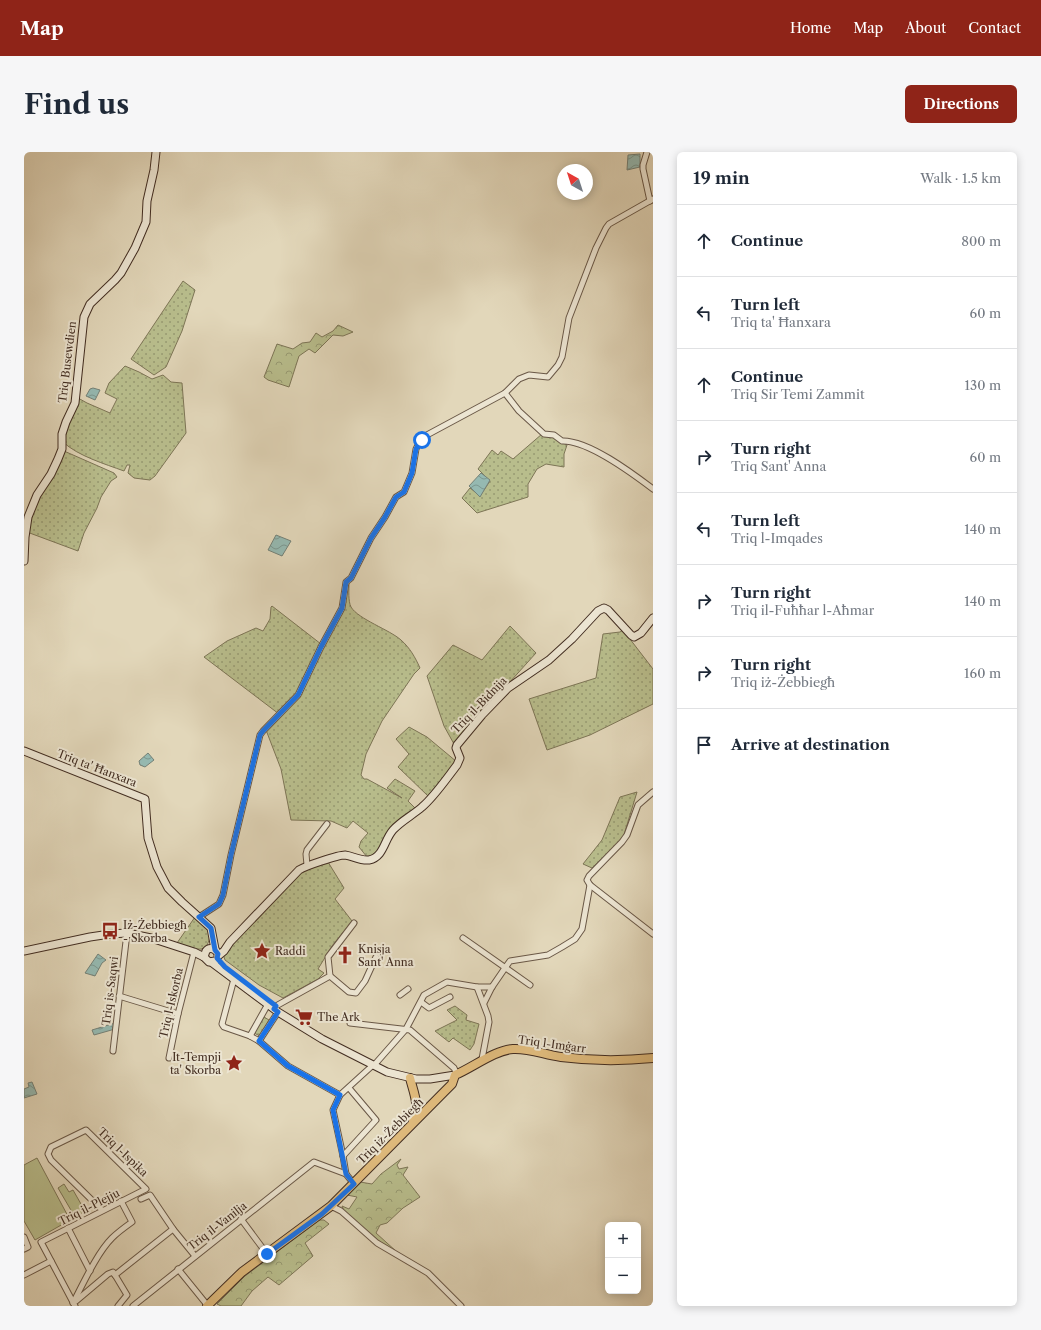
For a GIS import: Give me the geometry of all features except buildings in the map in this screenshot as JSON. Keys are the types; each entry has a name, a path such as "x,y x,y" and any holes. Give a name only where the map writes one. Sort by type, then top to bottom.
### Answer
{"main road":[{"name":"Triq l-Imġarr","path":"455,1074 500,1048 513,1045 592,1056 634,1056 653,1054"},
{"name":"Triq l-Imġarr","path":"455,1074 502,1051 514,1049 560,1057 593,1060 634,1060 653,1058"},
{"name":"Triq iż-Żebbiegħ","path":"208,1306 242,1272 331,1206 452,1084 455,1074"},
{"path":"410,1078 417,1104 417,1113 412,1123"},
{"path":"417,1104 421,1108 428,1108"}],"street":[{"name":"Triq Busewdien","path":"24,561 28,517 37,495 51,474 58,459 62,449 62,434 75,403 84,317 90,304 121,273 143,229 146,222 147,201 154,170 156,152"},
{"path":"199,917 219,904 223,895 231,855 260,735 298,695 342,608 346,582 351,578 371,538 396,497 404,492 412,473 415,452 418,446 425,436 505,393 519,379 529,375 548,377 558,365 562,357 569,318 596,248 607,226 651,200 643,170 647,152"},
{"path":"505,393 519,411 544,434 554,434 562,441 568,441 584,446 600,454 639,478 653,489"},
{"name":"Triq il-Bidnija","path":"212,954 230,942 299,870 308,865 342,856 366,860 372,859 378,855 383,850 394,829 423,806 457,765 460,758 456,748 457,745 477,721 508,688 544,664 567,644 598,611 604,608 608,610 634,637 641,633 653,618"},
{"name":"Triq ta' Ħanxara","path":"24,751 145,799 148,838 157,867 168,888 211,928 214,937 212,954"},
{"path":"653,792 638,806 627,835 622,842 589,876 587,880 590,885 653,934"},
{"path":"308,865 306,854 307,850 328,824"},
{"path":"484,1003 492,986 510,960 548,955 575,939 582,929 590,885"},
{"path":"354,923 328,957 330,976 349,992 356,993 365,981 376,957"},
{"path":"24,951 90,936 127,933 152,938 194,952 212,954 225,967 276,1009"},
{"name":"Triq is-Saqwi","path":"113,1051 127,933"},
{"path":"463,938 530,985"},
{"name":"Triq l-Iskorba","path":"169,1058 178,1014 194,952"},
{"path":"212,954 234,979 268,1004 322,1039 374,1064 387,1072 410,1078 430,1079 455,1074"},
{"path":"259,1041 276,1009 330,976"},
{"path":"234,979 222,1024 224,1027 250,1036 259,1041 288,1066 340,1095"},
{"path":"354,1184 346,1174 333,1110 340,1095 374,1064 406,1029 424,995 447,982 477,987 492,986"},
{"path":"477,987 484,1003 489,1022 482,1058"},
{"path":"400,995 408,988"},
{"path":"119,996 178,1014"},
{"path":"421,1002 429,1008 450,997"},
{"path":"250,1036 268,1004"},
{"path":"350,1024 410,1030 454,1068 455,1074"},
{"path":"374,1064 410,1075 422,1077 455,1074"},
{"path":"343,1156 376,1120 349,1088"},
{"name":"Triq l-Ispika","path":"102,1210 51,1160 48,1154 51,1147 86,1130 146,1189"},
{"name":"Triq il-Vanilja","path":"133,1306 314,1162 346,1174"},
{"name":"Triq il-Plejju","path":"51,1261 41,1242 146,1189"},
{"path":"141,1199 150,1195 173,1229 195,1256"},
{"path":"74,1304 90,1271 111,1239 132,1222 121,1201"},
{"path":"331,1206 341,1211 377,1243 428,1273 461,1306"},
{"path":"241,1219 267,1254"},
{"path":"68,1228 90,1271"},
{"path":"115,1275 173,1229"},
{"path":"24,1237 26,1248"},
{"path":"24,1275 51,1261 74,1304"},
{"path":"178,1270 208,1306"},
{"path":"74,1304 108,1274 114,1272 127,1295 118,1306"}],"green space":[{"path":"183,281 195,290 182,331 166,367 154,375 131,359"},
{"path":"338,325 353,332 343,336 333,335 315,353 309,349 299,356 289,387 268,380 264,377 277,344 293,349 302,343 310,342 316,333 322,337 333,331"},
{"path":"125,366 152,379 163,375 171,382 182,383 186,433 155,476 150,480 134,478 128,473 130,465 127,465 124,471 84,455 63,442 64,432 78,398 110,413 117,399 105,393 109,383"},
{"path":"542,434 551,436 567,445 564,454 564,467 546,464 537,469 528,484 528,497 477,513 462,498 470,488 480,496 490,481 478,469 492,450 498,455 501,451 513,459"},
{"path":"64,451 114,473 117,477 111,481 101,497 84,533 78,551 27,532 31,513"},
{"path":"349,583 349,602 351,607 360,616 390,632 401,640 412,653 420,668 414,674 382,721 366,754 361,775 364,779 367,779 402,798 387,788 395,779 415,791 408,801 415,808 376,855 367,857 359,847 361,841 368,833 353,821 347,828 331,821 291,820 281,769 266,730 299,696 344,607 347,585"},
{"path":"272,606 321,644 297,693 279,714 204,657 227,641 256,628 263,631 270,619"},
{"path":"510,626 536,653 454,744 444,726 427,676 453,645 482,660"},
{"path":"623,630 653,669 653,704 590,735 547,750 529,699 596,678 603,634 620,632"},
{"path":"409,727 427,737 457,762 428,796 398,767 409,754 396,739"},
{"path":"637,792 623,838 592,868 583,864 602,840 620,797"},
{"path":"328,862 344,888 335,899 352,921 332,946 318,969 324,973 318,979 283,998 259,985 225,960 223,954 286,889 286,885 302,870"},
{"path":"195,917 206,928 209,935 208,944 202,949 177,943"},
{"path":"455,1006 467,1015 466,1020 479,1024 474,1044 470,1050 453,1038 449,1042 435,1031 457,1020 447,1010"},
{"path":"264,1017 269,1020 260,1036 254,1033"},
{"path":"37,1158 70,1220 35,1240 24,1221 24,1165"},
{"path":"401,1159 397,1165 399,1169 408,1167 403,1175 420,1197 403,1208 387,1223 380,1225 376,1233 397,1252 369,1233 344,1211 342,1206 349,1209 357,1197 347,1195 360,1182 372,1184 381,1174"},
{"path":"64,1184 69,1192 73,1190 85,1211 75,1217 58,1188"},
{"path":"319,1220 324,1220 329,1224 305,1243 313,1256 279,1285 268,1277 252,1291 241,1306 221,1306 217,1304 245,1276"}],"water":[{"path":"640,154 640,167 627,170 628,155"},
{"path":"93,388 100,390 95,400 86,396 90,389"},
{"path":"481,473 490,480 480,497 469,486"},
{"path":"276,535 291,541 282,556 268,550"},
{"path":"148,753 154,760 145,767 140,765 139,761"},
{"path":"98,954 106,960 102,963 95,976 85,973"},
{"path":"115,1023 115,1029 94,1035 92,1030"},
{"path":"32,1082 37,1094 24,1098 24,1089 29,1087 28,1083"}],"place":[{"name":"Iż-Żebbiegħ - Skorba","path":"110,931"},
{"name":"Raddi","path":"262,951"},
{"name":"Knisja Sant' Anna","path":"345,955"},
{"name":"The Ark","path":"304,1017"},
{"name":"It-Tempji ta' Skorba","path":"234,1063"}],"route":[{"path":"267,1254 322,1214 354,1184 346,1174 333,1110 340,1095 288,1066 259,1041 278,1012 274,1009 276,1006 225,967 217,958 218,952 215,950 214,937 211,928 199,917 219,904 222,899 260,735 298,695 342,608 346,582 351,578 371,538 396,497 404,492 412,473 416,449 422,440"}]}
